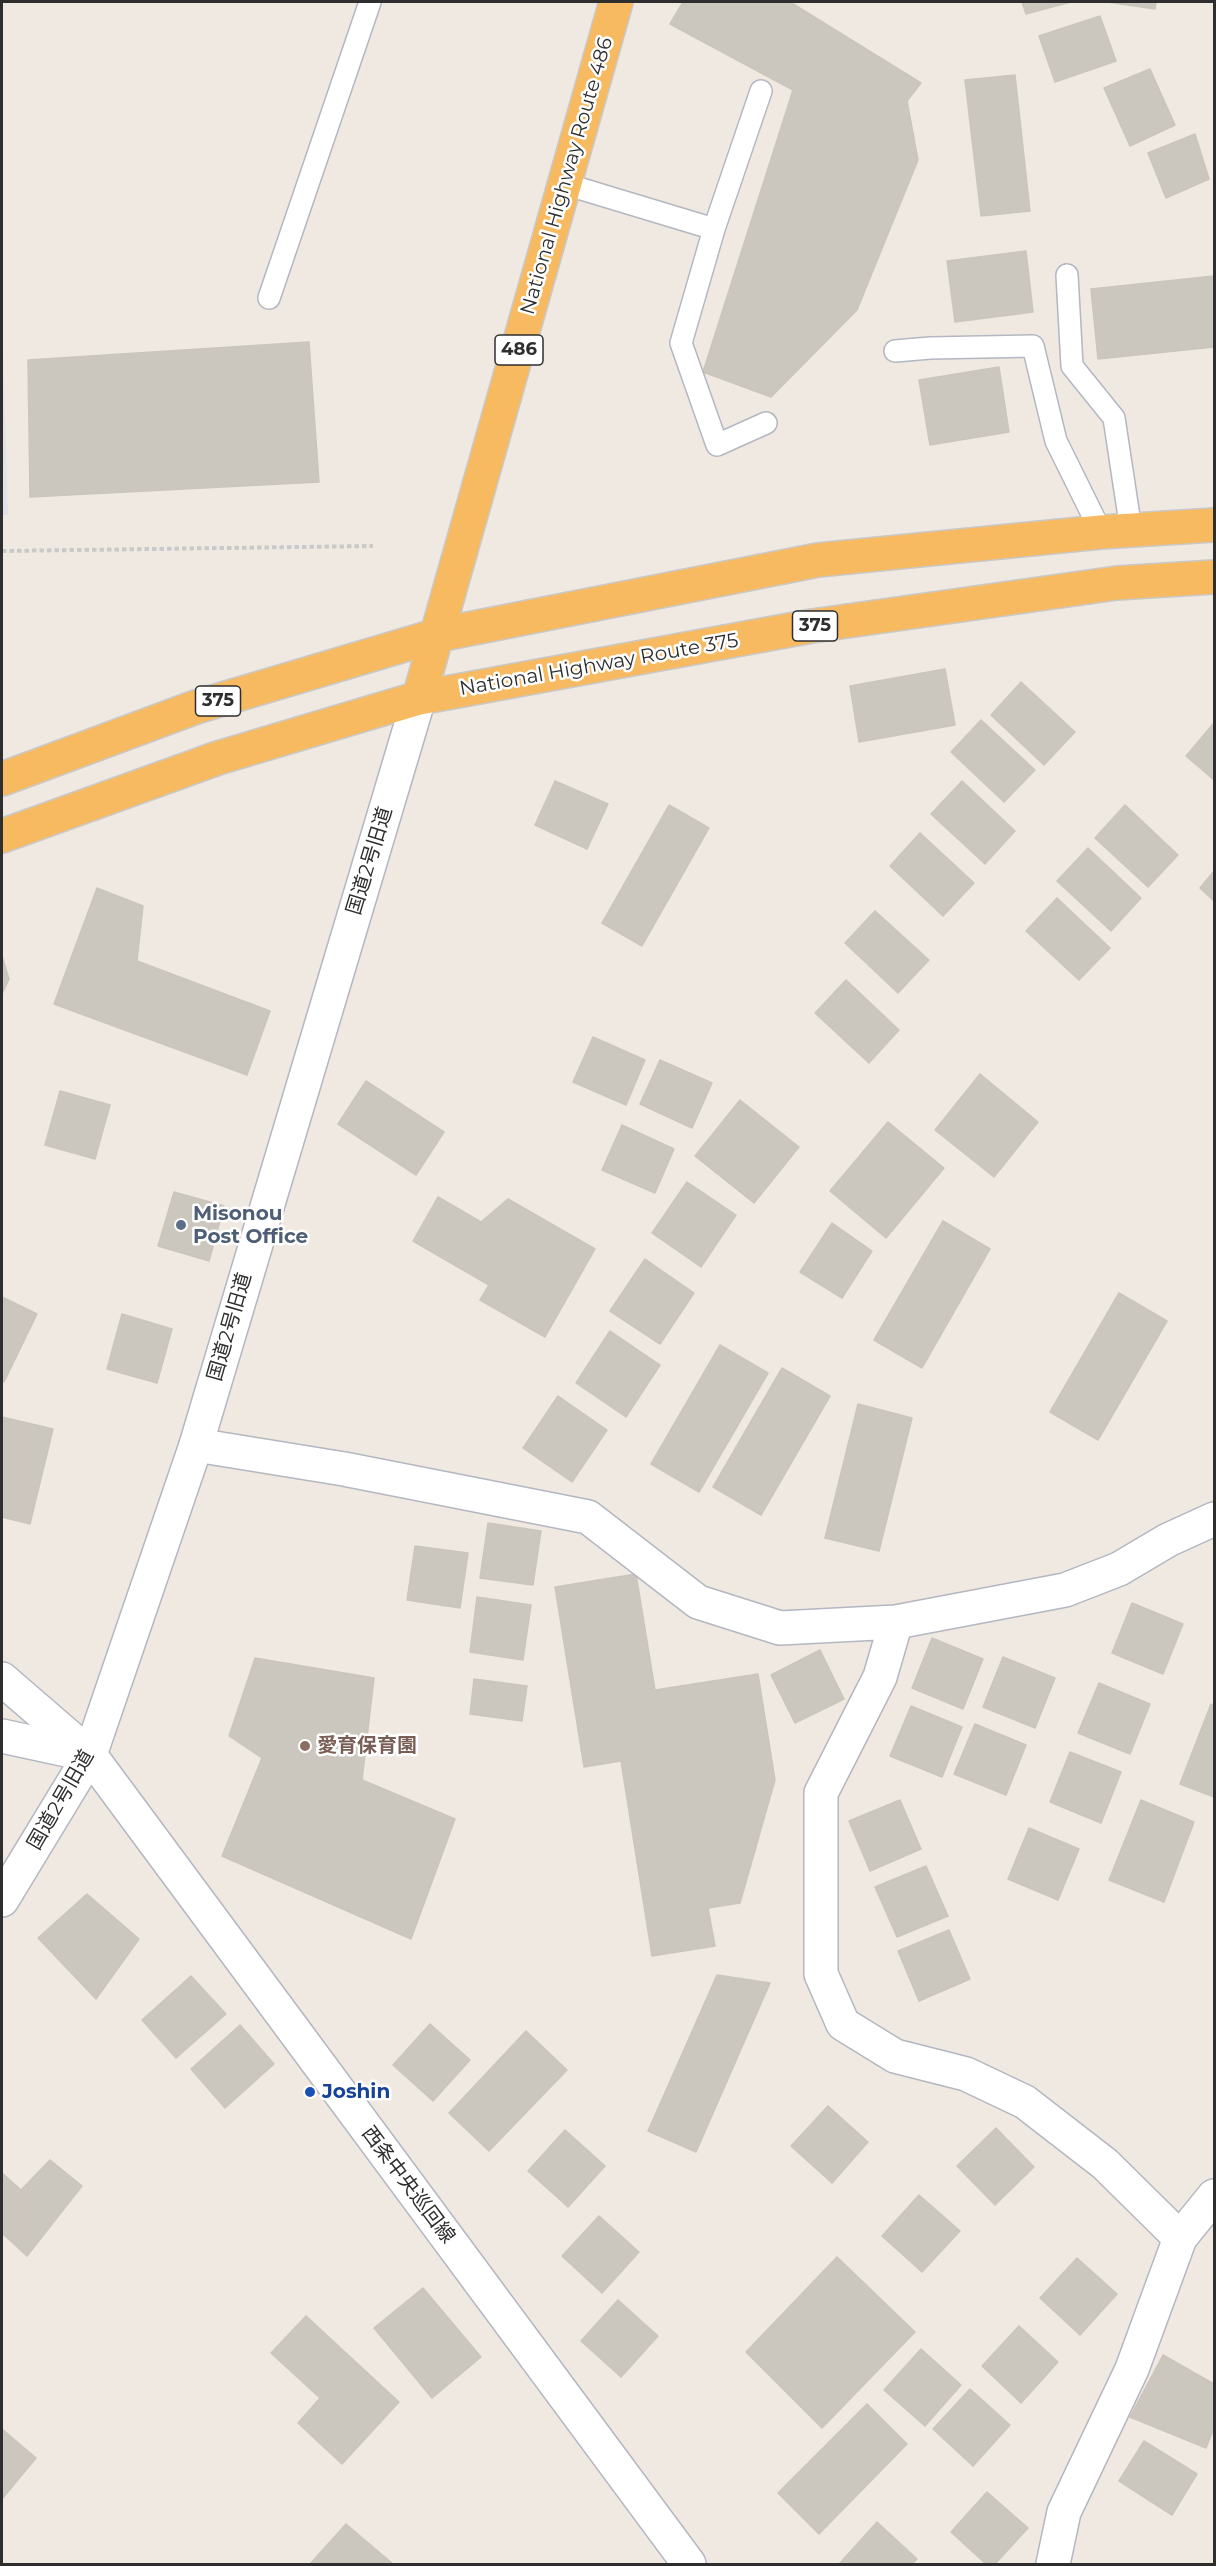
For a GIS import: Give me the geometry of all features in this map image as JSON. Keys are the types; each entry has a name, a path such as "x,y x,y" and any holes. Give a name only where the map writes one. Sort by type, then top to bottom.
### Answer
{"highway":[{"name":"National Highway Route 486","path":"419,698 616,2"},
{"name":"375","path":"2,779 196,707 438,635 818,560 1116,531 1215,525"},
{"name":"National Highway Route 375","path":"2,836 218,758 419,698 812,626 1117,583 1215,577"}],"street":[{"name":"国道2号旧道","path":"2,1900 90,1755 196,1445 419,698"},
{"path":"196,1445 344,1469 588,1517 698,1602 780,1628 896,1622 1065,1590 1119,1569 1168,1540 1215,1519"},
{"path":"896,1622 880,1677 821,1793 821,1974 843,2024 895,2056 966,2074 1025,2102 1105,2164 1180,2238"},
{"name":"西条中央巡回線","path":"2,1679 90,1755 689,2565"},
{"path":"2,1736 90,1755"},
{"path":"1053,2565 1064,2512 1132,2369 1180,2238 1215,2196"}],"lane":[{"path":"269,298 370,2"},
{"path":"761,91 714,229 681,343 717,445 766,423"},
{"path":"565,184 714,229"},
{"path":"1067,275 1072,366 1114,418 1116,531"},
{"path":"895,351 1033,346 1056,441 1116,531"}],"path":[{"path":"2,551 373,546"}],"shaded area":[{"path":"2,319 8,515 2,515"}],"building":[{"path":"683,2 790,2 921,83 907,101 918,160 857,310 771,397 703,372 793,90 670,24"},
{"path":"1022,2 1071,2 1026,14"},
{"path":"1107,2 1156,2 1155,9"},
{"path":"1100,16 1116,61 1055,82 1039,36"},
{"path":"1150,69 1175,125 1130,146 1104,88"},
{"path":"1015,75 1030,211 981,216 965,80"},
{"path":"1195,134 1209,179 1166,198 1148,153"},
{"path":"1026,251 1033,312 955,322 947,261"},
{"path":"1214,276 1214,347 1098,359 1091,289"},
{"path":"309,342 319,482 30,497 28,360"},
{"path":"999,367 1009,432 930,445 919,380"},
{"path":"945,669 955,725 859,742 850,686"},
{"path":"1021,682 1075,732 1044,765 991,715"},
{"path":"981,720 1035,770 1004,802 951,752"},
{"path":"1214,723 1214,780 1186,756"},
{"path":"555,781 608,804 587,849 535,825"},
{"path":"962,781 1015,831 985,864 931,814"},
{"path":"669,805 709,828 642,946 602,923"},
{"path":"1125,805 1178,855 1148,887 1095,838"},
{"path":"920,833 974,883 943,916 890,866"},
{"path":"1088,848 1141,898 1111,931 1057,881"},
{"path":"1214,871 1214,901 1200,888"},
{"path":"97,888 143,906 137,961 270,1011 247,1075 54,1004"},
{"path":"1057,898 1110,948 1079,980 1026,931"},
{"path":"875,911 929,960 898,993 845,943"},
{"path":"2,956 9,979 2,994"},
{"path":"846,980 899,1030 869,1063 815,1013"},
{"path":"593,1037 645,1060 626,1105 573,1082"},
{"path":"660,1060 712,1083 692,1128 640,1104"},
{"path":"980,1074 1038,1122 994,1177 935,1130"},
{"path":"366,1081 444,1132 416,1175 338,1124"},
{"path":"60,1091 110,1105 95,1159 45,1145"},
{"path":"740,1100 799,1147 754,1203 695,1156"},
{"path":"888,1122 944,1168 886,1238 830,1191"},
{"path":"622,1125 674,1149 655,1193 602,1170"},
{"path":"687,1182 736,1215 701,1267 652,1233"},
{"path":"174,1192 224,1206 209,1261 158,1246"},
{"path":"438,1197 481,1222 508,1199 595,1249 545,1337 480,1300 489,1285 413,1241"},
{"path":"943,1221 990,1249 922,1368 874,1340"},
{"path":"832,1223 872,1251 842,1298 800,1272"},
{"path":"645,1259 694,1293 660,1344 610,1311"},
{"path":"1119,1293 1167,1321 1098,1440 1050,1412"},
{"path":"2,1297 37,1314 4,1382 2,1381"},
{"path":"122,1314 172,1329 157,1383 107,1369"},
{"path":"610,1331 660,1365 626,1417 576,1383"},
{"path":"720,1345 768,1373 699,1492 651,1464"},
{"path":"782,1368 830,1396 761,1515 713,1487"},
{"path":"558,1396 607,1430 572,1482 523,1448"},
{"path":"858,1404 912,1418 879,1551 825,1538"},
{"path":"2,1417 53,1429 30,1524 2,1517"},
{"path":"488,1523 541,1531 533,1585 480,1578"},
{"path":"415,1546 468,1553 460,1608 407,1600"},
{"path":"636,1574 655,1690 758,1674 775,1780 740,1903 708,1908 715,1946 652,1956 621,1761 584,1767 555,1587"},
{"path":"477,1597 531,1605 523,1660 470,1652"},
{"path":"1132,1603 1183,1624 1163,1674 1112,1653"},
{"path":"932,1638 983,1659 963,1709 912,1688"},
{"path":"820,1650 844,1699 795,1723 771,1675"},
{"path":"1003,1657 1055,1678 1035,1728 983,1707"},
{"path":"255,1658 374,1678 362,1780 455,1819 411,1939 222,1856 262,1758 229,1736"},
{"path":"474,1679 527,1686 522,1721 470,1714"},
{"path":"1099,1683 1150,1704 1130,1754 1078,1733"},
{"path":"1211,1704 1214,1706 1214,1797 1180,1784"},
{"path":"911,1706 962,1727 942,1777 890,1756"},
{"path":"975,1724 1026,1745 1006,1795 954,1774"},
{"path":"1070,1752 1121,1772 1101,1823 1050,1802"},
{"path":"900,1800 921,1849 870,1871 849,1821"},
{"path":"1141,1800 1194,1822 1164,1902 1109,1880"},
{"path":"1029,1828 1079,1849 1058,1900 1008,1879"},
{"path":"926,1866 948,1916 897,1937 875,1887"},
{"path":"87,1894 139,1939 96,1999 38,1938"},
{"path":"949,1930 970,1979 919,2001 898,1951"},
{"path":"717,1975 770,1983 696,2152 648,2131"},
{"path":"191,1976 226,2014 176,2058 142,2020"},
{"path":"430,2024 470,2060 433,2101 393,2065"},
{"path":"240,2025 274,2064 225,2108 191,2069"},
{"path":"526,2031 567,2070 489,2151 449,2113"},
{"path":"828,2106 868,2142 832,2183 791,2146"},
{"path":"996,2128 1034,2167 995,2205 957,2166"},
{"path":"565,2130 605,2166 568,2207 528,2171"},
{"path":"50,2160 82,2186 27,2256 2,2233 2,2173 21,2190"},
{"path":"919,2195 960,2231 922,2272 882,2236"},
{"path":"599,2216 639,2252 602,2293 562,2256"},
{"path":"837,2257 915,2332 822,2428 746,2352"},
{"path":"1077,2258 1117,2294 1080,2335 1040,2298"},
{"path":"423,2288 481,2357 432,2398 374,2328"},
{"path":"618,2300 658,2336 621,2377 581,2341"},
{"path":"306,2316 399,2402 342,2464 298,2423 320,2398 271,2353"},
{"path":"1019,2326 1058,2362 1021,2403 982,2366"},
{"path":"921,2349 961,2385 925,2426 884,2390"},
{"path":"1163,2355 1214,2384 1214,2428 1206,2448 1130,2417"},
{"path":"970,2389 1010,2425 973,2466 933,2429"},
{"path":"867,2404 907,2444 819,2534 778,2493"},
{"path":"2,2429 36,2458 2,2499"},
{"path":"1144,2441 1197,2474 1172,2515 1119,2481"},
{"path":"987,2492 1028,2528 995,2564 986,2564 951,2532"},
{"path":"877,2522 917,2559 912,2564 840,2563"},
{"path":"346,2524 393,2564 310,2564"}],"place":[{"name":"Misonou Post Office","path":"181,1225"},
{"name":"愛育保育園","path":"305,1746"},
{"name":"Joshin","path":"310,2092"}]}
